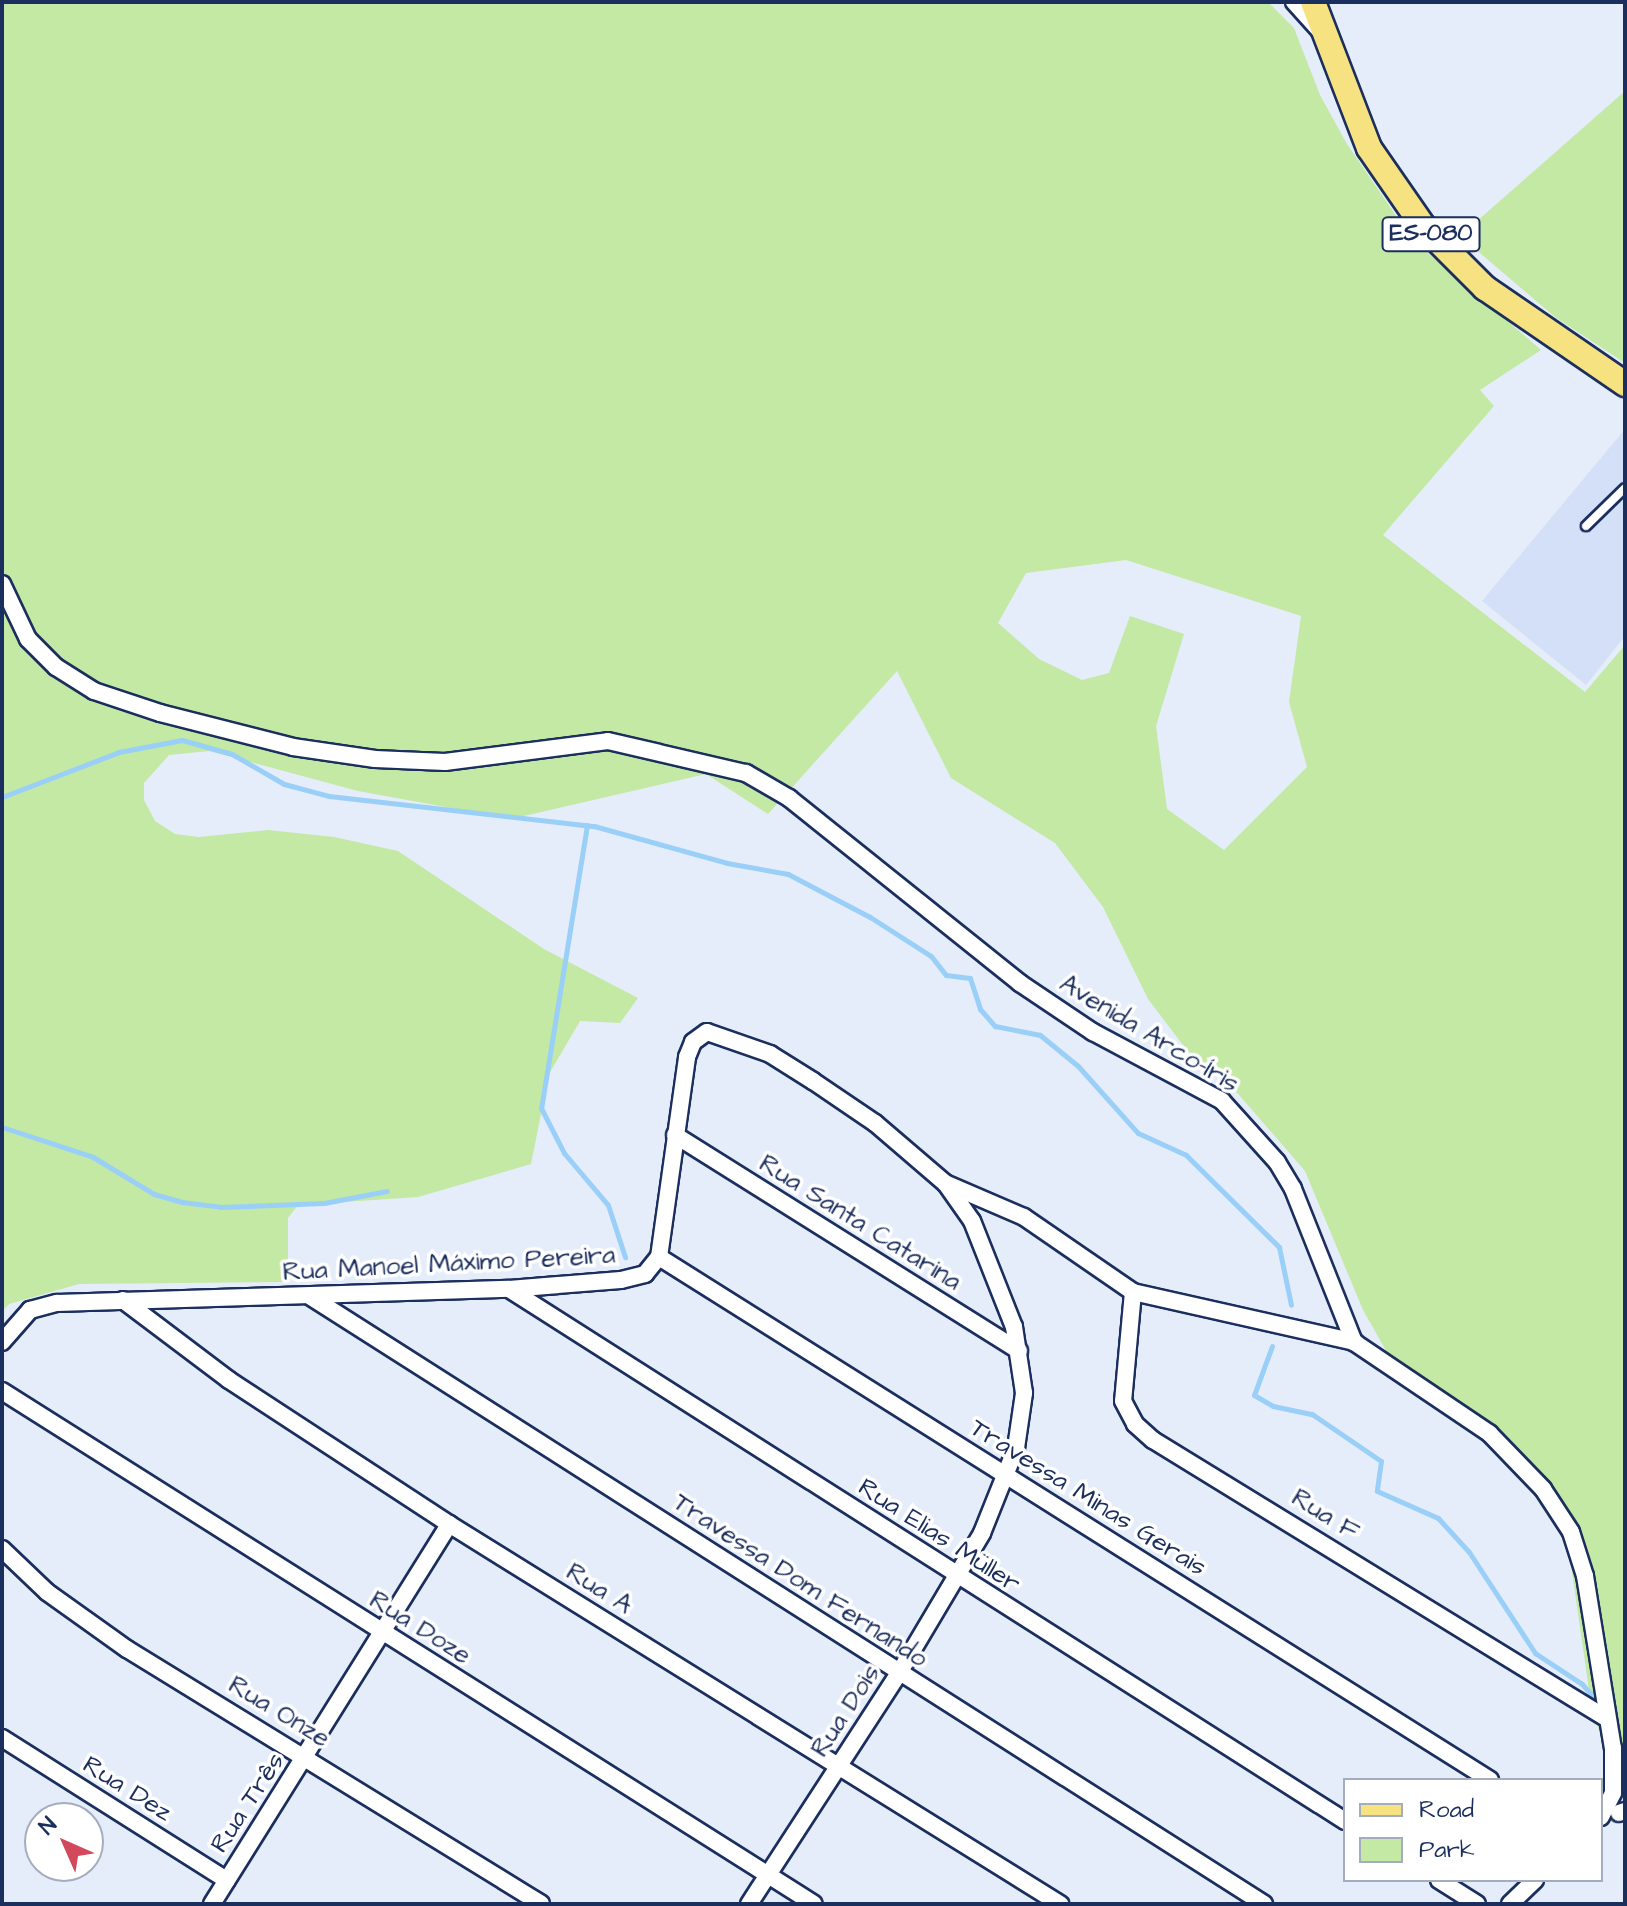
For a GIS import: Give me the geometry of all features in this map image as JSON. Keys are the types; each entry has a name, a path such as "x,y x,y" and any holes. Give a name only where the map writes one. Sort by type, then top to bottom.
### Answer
{"main road":[{"name":"ES-080","path":"1313,2 1320,32 1369,148 1423,226 1485,288 1625,384"}],"street":[{"path":"1294,2 1320,32"},
{"name":"Avenida Arco-Íris","path":"2,584 28,639 56,667 94,691 160,713 293,747 375,759 445,762 608,741 714,762 789,798 1020,983 1093,1032 1222,1101 1277,1162 1293,1189 1354,1342"},
{"path":"659,1257 675,1135 693,1042 699,1034 718,1032 813,1081 875,1123 945,1183 1024,1217 1133,1292 1354,1342 1489,1433 1554,1505 1581,1561 1615,1766 1616,1813"},
{"name":"Rua Santa Catarina","path":"675,1135 1019,1351"},
{"name":"Rua Dois","path":"749,1904 899,1673 957,1576 1008,1475 1024,1393 1019,1351 991,1263 972,1221 945,1183"},
{"name":"Rua Manoel Máximo Pereira","path":"19,1318 43,1305 509,1289 633,1279 653,1268 659,1257"},
{"name":"Travessa Minas Gerais","path":"659,1257 1487,1778"},
{"name":"Rua Elias Müller","path":"509,1289 1343,1820"},
{"name":"Rua F","path":"1133,1292 1123,1401 1135,1424 1153,1440 1606,1718"},
{"name":"Travessa Dom Fernando","path":"310,1297 1264,1904"},
{"name":"Rua A","path":"123,1300 229,1380 449,1524 1060,1904"},
{"path":"2,1342 19,1318"},
{"name":"Rua Doze","path":"2,1391 814,1904"},
{"name":"Rua Três","path":"212,1904 307,1757 449,1524"},
{"name":"Rua Onze","path":"2,1549 86,1622 541,1904"},
{"name":"Rua Dez","path":"2,1738 227,1880"},
{"path":"1442,1882 1477,1904"},
{"path":"1510,1904 1533,1882"}],"lane":[{"path":"1586,526 1625,488"},
{"path":"2,1334 19,1318"}],"shaded area":[{"path":"1625,429 1625,636 1586,685 1482,601"}],"green space":[{"path":"2,2 1268,2 1294,28 1320,95 1347,144 1412,239 1541,350 1480,390 1494,406 1383,535 1585,692 1625,645 1625,1788 1615,1791 1590,1697 1568,1544 1500,1446 1397,1370 1363,1310 1305,1171 1221,1074 1189,1053 1148,999 1103,907 1055,843 951,778 897,671 768,814 706,774 511,819 358,791 209,751 169,755 144,783 144,800 155,821 175,834 199,837 268,830 334,837 398,851 544,949 638,998 620,1023 580,1021 549,1074 531,1164 418,1197 298,1205 288,1218 288,1282 79,1284 9,1304 2,1311","holes":["1126,560 1301,616 1289,702 1307,767 1224,850 1167,809 1156,726 1184,634 1130,616 1109,673 1082,680 1039,659 998,623 1026,573"]},
{"path":"1625,91 1625,363 1555,317 1460,236"}],"waterway":[{"path":"2,797 119,752 182,740 232,754 284,784 329,796 594,826 727,863 788,874 870,917 931,956 946,975 970,978 980,1009 995,1026 1040,1035 1078,1066 1138,1133 1186,1155 1279,1247 1291,1305"},
{"path":"587,825 541,1108 564,1153 608,1205 625,1257"},
{"path":"2,1127 93,1157 154,1194 182,1202 220,1207 324,1203 387,1191"},
{"path":"1272,1346 1254,1395 1273,1406 1312,1414 1381,1461 1377,1491 1438,1518 1469,1552 1535,1653 1582,1684 1599,1703"},
{"path":"1620,1750 1620,1780"}]}
